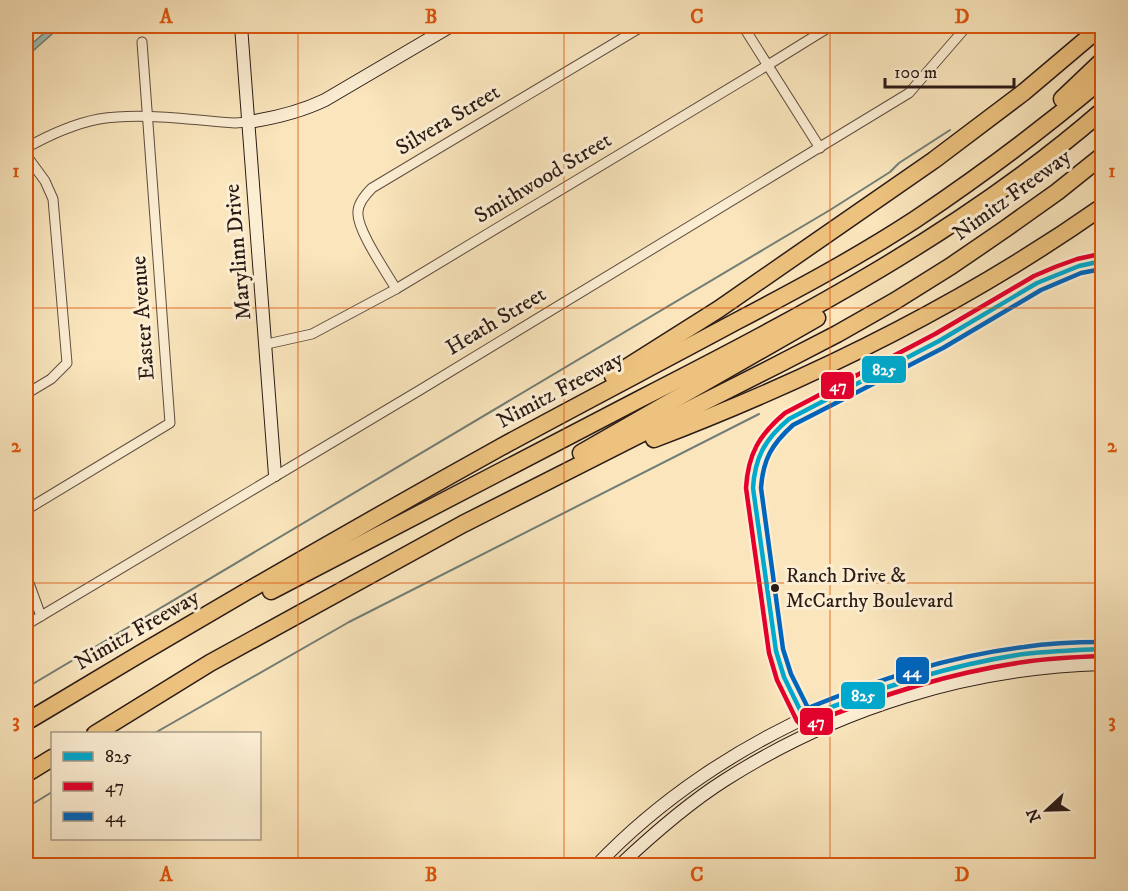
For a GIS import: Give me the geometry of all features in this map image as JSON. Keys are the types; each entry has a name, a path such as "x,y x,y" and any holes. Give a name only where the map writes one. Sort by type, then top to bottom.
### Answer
{"highway":[{"path":"501,447 719,309 934,160 1024,92 1102,26"},
{"path":"990,167 1102,61"},
{"name":"Nimitz Freeway","path":"26,722 501,447 840,265 914,219 990,167 1102,79"},
{"path":"84,687 764,335 871,276 972,211 1046,157 1102,111"},
{"path":"210,663 261,629 606,440 876,285 978,219 1045,171 1102,125"},
{"name":"Nimitz Freeway","path":"98,732 210,663 463,524 837,334 895,301 951,266 1057,192 1102,156"},
{"path":"1057,192 1102,165"},
{"path":"577,468 690,425 806,376 849,355 979,286 1102,207"},
{"path":"26,774 51,759"}],"street":[{"name":"Marylinn Drive","path":"241,26 267,344 275,475"},
{"path":"26,148 49,135 100,119 147,117 235,123 291,114 325,100 451,26"},
{"name":"Silvera Street","path":"396,289 362,229 358,212 363,198 372,188 643,26"},
{"path":"743,26 820,148"},
{"name":"Smithwood Street","path":"267,344 312,334 396,289 831,26"},
{"name":"Heath Street","path":"26,625 430,384 909,93 967,26"},
{"name":"Easter Avenue","path":"26,510 170,423 142,42"},
{"path":"26,155 45,181 53,199 67,363 51,379 26,394"},
{"path":"810,732 784,676 776,651 753,488 755,467 763,447 789,419 953,333 1038,282 1068,270 1102,261"},
{"path":"26,575 41,616"},
{"path":"596,866 657,811 714,768 763,738 804,718 857,696 945,669 1041,652 1102,649"},
{"path":"619,866 667,823 723,781 771,752 837,720 891,700 949,684 1013,672 1102,664"}],"water":[{"path":"52,26 61,26 26,57 26,49"}],"waterway":[{"path":"26,688 830,210 950,130"},
{"path":"156,732 349,622 759,414"},
{"path":"26,808 51,793"}],"transit line":[{"name":"47","path":"1100,254 1077,259 1034,276 935,334 785,413 768,429 756,446 749,465 746,488 769,653 777,680 801,725 807,725 860,704 913,687 968,672 1034,661 1102,656"},
{"name":"825","path":"1102,261 1079,266 1037,283 939,341 789,419 763,449 756,467 753,488 776,651 784,677 804,718 858,697 940,671 1024,654 1102,649"},
{"name":"44","path":"1102,269 1081,273 1041,290 943,348 793,425 779,439 766,460 761,488 783,649 791,674 808,708 914,670 968,656 1044,645 1102,642"}],"place":[{"name":"Ranch Drive & McCarthy Boulevard","path":"775,588"}]}
